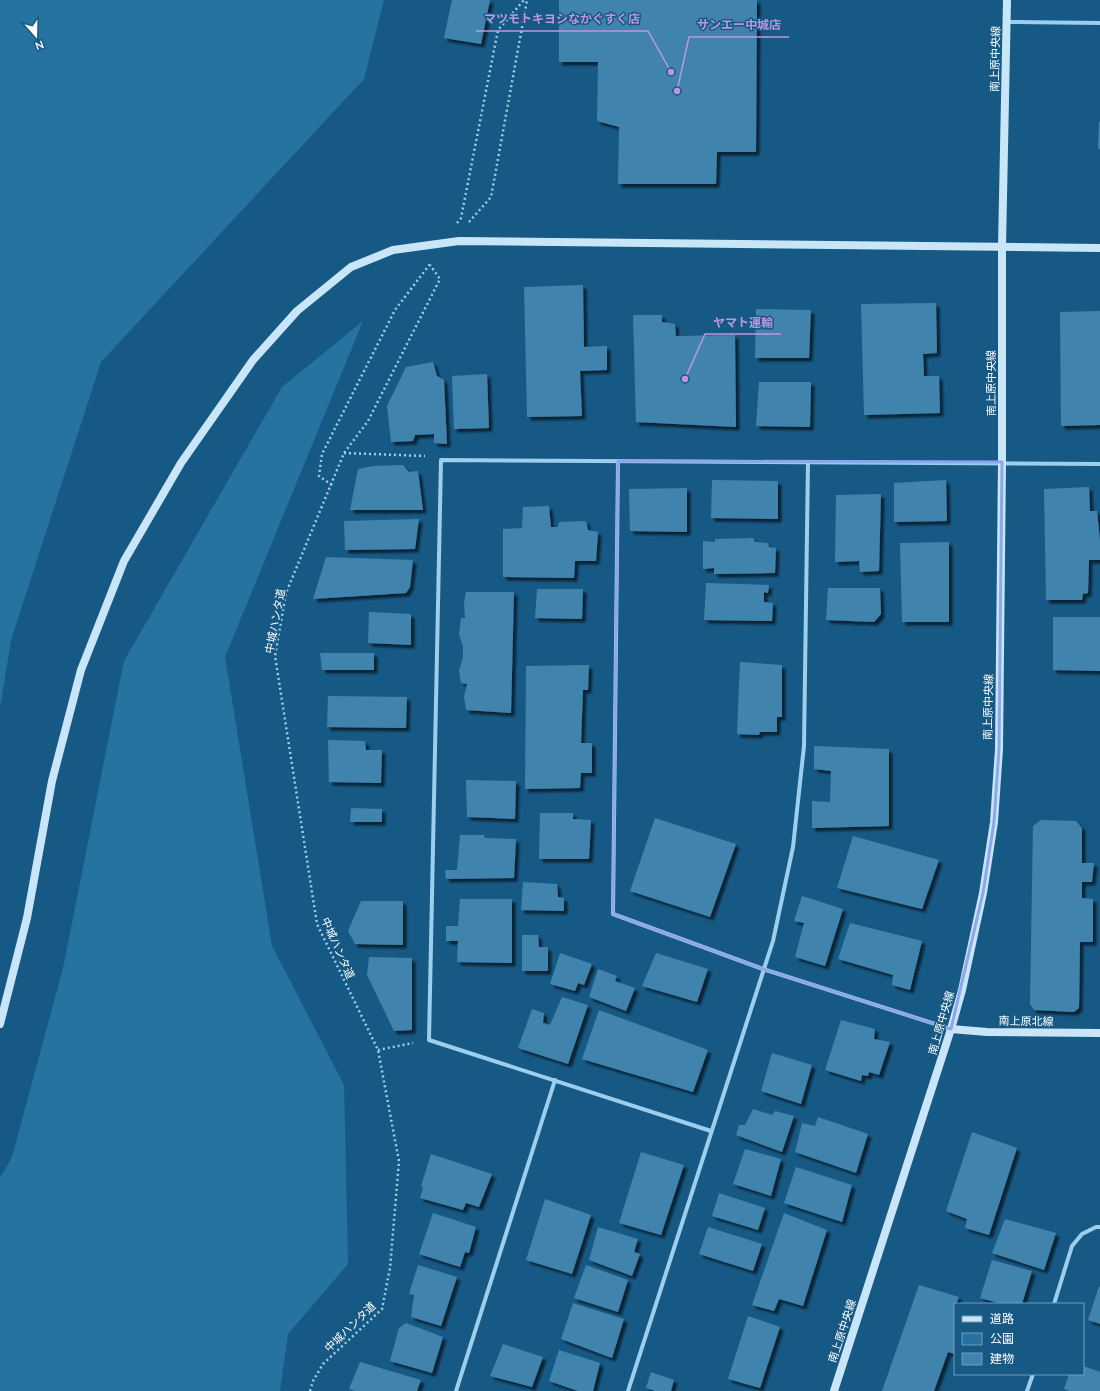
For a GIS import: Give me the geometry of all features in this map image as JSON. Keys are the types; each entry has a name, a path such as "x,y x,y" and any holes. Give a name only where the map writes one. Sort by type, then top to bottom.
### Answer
{"street":[{"name":"南上原中央線","path":"834,1391 951,1029 962,990 983,893 994,822 999,749 1002,462 1002,247 1007,0"},
{"path":"1007,22 1100,23"},
{"path":"0,1024 27,918 54,774 82,670 124,561 180,463 253,360 297,311 351,268 393,250 468,241 1100,248"},
{"path":"711,1131 429,1040 441,460 1002,462 1100,464"},
{"path":"618,461 613,914 763,969 951,1029"},
{"path":"628,1391 772,941 793,847 804,746 808,462"},
{"name":"南上原北線","path":"951,1029 986,1032 1100,1033"},
{"path":"456,1391 555,1080"},
{"path":"1054,1303 1072,1246 1082,1234 1096,1227 1100,1227"},
{"path":"1027,1391 1032,1375"}],"path":[{"path":"442,243 461,218 498,30 524,0"},
{"name":"中城ハンタ道","path":"310,1391 313,1381 323,1364 382,1309 390,1268 399,1161 378,1050 317,924 274,656 286,593 344,453 368,421 440,280 430,265"},
{"path":"344,453 425,456 441,460"},
{"path":"378,1050 429,1040"}],"highlighted area":[{"path":"618,461 1002,462 999,749 994,822 983,893 951,1029 763,969 613,914"}],"green space":[{"path":"0,0 384,0 364,79 101,362 11,640 0,708"},
{"path":"363,321 225,657 272,946 344,1085 348,1264 288,1334 280,1391 0,1391 0,1178 12,1157 63,968 124,661 282,387"}],"building":[{"path":"452,0 490,0 481,44 444,38"},
{"path":"559,0 757,0 756,152 717,152 716,184 618,184 619,127 597,121 598,62 559,62"},
{"path":"1099,122 1100,149 1098,149"},
{"path":"583,285 584,347 607,346 607,370 580,371 582,416 527,417 524,287"},
{"path":"936,303 937,353 923,354 924,376 939,376 940,413 864,415 861,304"},
{"path":"756,309 811,310 809,358 755,358"},
{"path":"1100,311 1100,425 1061,426 1060,312"},
{"path":"633,315 662,315 662,322 675,324 676,336 735,335 736,427 636,422"},
{"path":"433,362 437,376 444,380 447,444 434,443 434,434 415,435 413,441 391,442 387,406 406,367"},
{"path":"487,374 489,428 454,429 452,376"},
{"path":"759,382 811,382 810,427 756,426"},
{"path":"403,465 409,472 418,471 423,510 350,510 358,469 373,466"},
{"path":"712,480 778,481 778,519 711,518"},
{"path":"946,480 947,521 894,522 894,483"},
{"path":"1089,487 1090,511 1097,511 1100,540 1100,560 1089,560 1088,593 1083,594 1082,600 1046,600 1044,489"},
{"path":"687,488 687,532 630,531 629,489"},
{"path":"881,494 879,571 860,572 859,561 835,562 836,495"},
{"path":"549,506 551,527 558,527 559,522 586,521 588,530 598,532 596,561 575,561 574,578 503,577 503,529 522,528 523,507"},
{"path":"419,519 415,549 345,550 344,521"},
{"path":"753,538 755,542 768,543 769,547 776,548 775,573 714,574 714,568 703,569 703,541 715,542 715,539"},
{"path":"949,542 949,622 902,622 900,543"},
{"path":"326,557 413,560 410,587 406,593 313,599"},
{"path":"706,583 769,585 768,593 764,592 764,602 773,603 772,621 704,620"},
{"path":"828,588 880,588 881,614 874,622 826,620"},
{"path":"537,589 583,589 582,619 535,618"},
{"path":"466,592 514,592 511,713 466,710 464,697 467,684 461,683 459,671 463,657 463,647 459,634 461,618 465,618 464,603"},
{"path":"369,612 411,614 411,645 368,643"},
{"path":"1053,617 1100,617 1100,671 1053,670"},
{"path":"320,653 374,653 374,670 322,670"},
{"path":"740,662 782,665 782,717 777,717 777,732 760,732 759,735 737,734"},
{"path":"589,665 588,690 583,690 581,743 592,743 592,773 581,773 580,788 525,789 526,666"},
{"path":"328,696 407,697 406,728 327,727"},
{"path":"328,740 365,741 366,750 382,750 381,783 329,782"},
{"path":"814,746 889,749 889,826 812,828 812,801 830,802 831,771 814,769"},
{"path":"466,780 516,781 515,819 467,817"},
{"path":"351,808 382,809 382,822 350,822"},
{"path":"540,813 573,813 573,819 591,820 589,859 539,859"},
{"path":"655,818 736,844 710,917 630,891"},
{"path":"1041,820 1076,821 1082,828 1082,863 1094,863 1092,882 1082,882 1082,898 1093,899 1093,942 1080,942 1079,1008 1074,1012 1034,1010 1030,1004 1033,826"},
{"path":"460,835 484,835 485,838 516,839 514,878 446,879 445,870 457,870"},
{"path":"853,836 939,860 922,909 837,888"},
{"path":"523,882 557,884 558,897 564,898 564,911 521,910"},
{"path":"802,896 843,909 825,966 795,957 804,923 794,921"},
{"path":"460,899 512,899 512,963 457,962 458,941 446,941 446,926 458,926"},
{"path":"361,901 403,901 403,945 355,944 348,931"},
{"path":"850,923 922,941 910,990 892,985 893,975 838,959"},
{"path":"522,935 538,935 539,947 548,947 548,971 522,971"},
{"path":"560,953 592,964 584,985 578,983 575,991 550,984"},
{"path":"656,953 708,969 697,1002 642,986"},
{"path":"369,957 412,958 412,1030 394,1031 367,975"},
{"path":"598,969 617,976 615,981 635,988 626,1011 589,997"},
{"path":"562,997 588,1005 568,1064 518,1048 532,1009 544,1013 543,1023 550,1025"},
{"path":"599,1010 708,1050 693,1092 582,1059"},
{"path":"841,1020 875,1029 874,1039 890,1042 879,1075 869,1072 868,1076 862,1075 861,1081 825,1070"},
{"path":"772,1053 812,1065 801,1104 761,1091"},
{"path":"753,1109 772,1115 775,1111 794,1116 782,1152 736,1135 739,1125 745,1125"},
{"path":"818,1117 868,1134 856,1173 795,1152 802,1123 815,1126"},
{"path":"972,1132 1017,1148 989,1235 965,1228 967,1219 946,1211"},
{"path":"745,1149 781,1159 771,1196 733,1184"},
{"path":"641,1152 684,1165 661,1235 619,1223"},
{"path":"431,1154 492,1174 479,1207 466,1203 463,1210 420,1198 423,1188 421,1186"},
{"path":"796,1167 852,1185 842,1222 784,1203"},
{"path":"719,1193 765,1208 758,1230 712,1216"},
{"path":"545,1199 591,1215 572,1274 526,1260"},
{"path":"433,1213 476,1227 469,1253 465,1252 460,1267 419,1254"},
{"path":"784,1213 827,1230 803,1306 779,1299 774,1311 752,1305"},
{"path":"1005,1219 1056,1233 1044,1270 992,1253"},
{"path":"598,1227 638,1239 634,1252 640,1254 632,1276 589,1260"},
{"path":"708,1227 762,1244 753,1271 699,1254"},
{"path":"992,1260 1032,1271 1022,1303 998,1303 980,1298"},
{"path":"418,1265 457,1277 441,1326 411,1317 414,1295 409,1294"},
{"path":"586,1265 628,1280 618,1312 574,1298"},
{"path":"919,1285 959,1297 956,1303 954,1303 954,1354 948,1352 934,1391 882,1391"},
{"path":"1099,1286 1100,1287 1100,1324 1088,1320"},
{"path":"573,1303 624,1319 612,1358 561,1339"},
{"path":"748,1316 780,1327 760,1388 728,1379"},
{"path":"406,1323 443,1337 432,1373 390,1361 399,1328"},
{"path":"503,1344 543,1357 532,1387 490,1376"},
{"path":"559,1350 600,1363 593,1391 578,1391 549,1381"},
{"path":"360,1362 421,1380 417,1391 355,1391 349,1389"},
{"path":"1084,1366 1100,1372 1100,1391 1069,1391 1064,1389 1069,1375 1084,1375"},
{"path":"651,1372 674,1380 671,1391 655,1391 646,1388"}],"place":[{"name":"マツモトキヨシなかぐすく店","path":"671,72"},
{"name":"サンエー中城店","path":"677,91"},
{"name":"ヤマト運輸","path":"685,379"}]}
